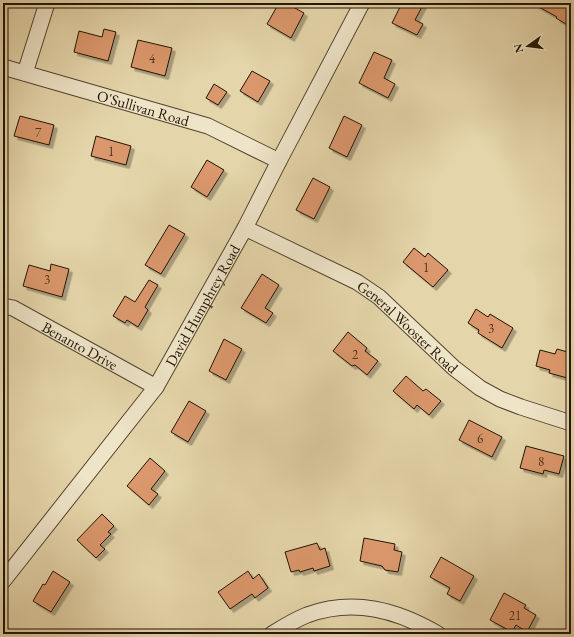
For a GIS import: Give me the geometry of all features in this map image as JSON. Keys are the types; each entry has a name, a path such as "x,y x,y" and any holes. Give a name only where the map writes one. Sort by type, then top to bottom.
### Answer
{"street":[{"path":"26,73 47,3"},
{"name":"David Humphrey Road","path":"3,581 156,387 245,228 362,3"},
{"name":"O'Sullivan Road","path":"3,67 208,126 279,161"},
{"name":"General Wooster Road","path":"245,228 356,282 379,297 454,368 480,388 521,407 571,423"},
{"name":"Benanto Drive","path":"3,306 13,308 156,387"},
{"path":"272,634 292,622 308,615 338,608 355,607 371,608 395,614 420,624 438,634"}],"building":[{"path":"279,3 286,3 304,13 291,38 267,24"},
{"path":"402,3 424,3 415,20 423,24 417,35 392,23"},
{"path":"532,3 571,3 571,27 556,18 557,17"},
{"path":"104,29 116,32 108,61 74,52 79,31 102,37"},
{"path":"138,40 172,48 165,76 131,67"},
{"path":"374,52 392,60 384,78 395,84 388,98 359,83"},
{"path":"252,71 270,81 258,102 240,91"},
{"path":"214,84 227,92 218,105 206,98"},
{"path":"20,116 54,125 49,145 14,136"},
{"path":"344,116 362,125 347,157 329,148"},
{"path":"96,136 131,146 126,165 91,156"},
{"path":"207,160 224,170 207,197 191,187"},
{"path":"313,178 330,187 314,219 296,210"},
{"path":"169,225 185,234 161,274 145,265"},
{"path":"414,248 425,257 428,253 448,270 433,287 403,262"},
{"path":"51,264 69,269 62,297 23,286 29,265 50,271"},
{"path":"262,274 279,285 265,308 273,313 266,323 241,308"},
{"path":"149,280 158,285 145,307 148,310 138,327 127,320 125,323 113,316 125,296 135,302"},
{"path":"476,309 488,317 490,314 513,328 502,348 478,333 479,330 468,323"},
{"path":"348,332 367,348 365,351 378,361 367,375 355,365 352,366 333,351"},
{"path":"224,339 242,349 226,380 209,371"},
{"path":"557,349 571,353 571,379 549,373 550,370 536,366 540,350 555,354"},
{"path":"406,376 423,391 426,389 441,401 429,415 417,405 414,409 393,391"},
{"path":"189,401 206,411 188,442 171,432"},
{"path":"469,420 502,437 492,457 459,440"},
{"path":"526,446 564,456 559,474 544,470 543,474 520,468"},
{"path":"150,458 165,471 151,489 158,494 149,505 127,486"},
{"path":"102,514 114,526 108,532 111,534 100,545 105,549 96,558 77,540"},
{"path":"364,538 395,544 394,550 402,552 398,572 385,570 382,566 360,561"},
{"path":"317,543 320,550 325,548 330,566 314,571 313,568 300,572 299,570 291,572 285,552"},
{"path":"441,557 474,576 460,601 447,594 450,588 430,577"},
{"path":"53,571 70,582 51,612 33,601"},
{"path":"248,571 253,579 259,574 268,588 255,598 252,594 230,609 218,592"},
{"path":"504,593 526,605 524,608 536,615 527,632 516,625 512,632 490,620"}]}
